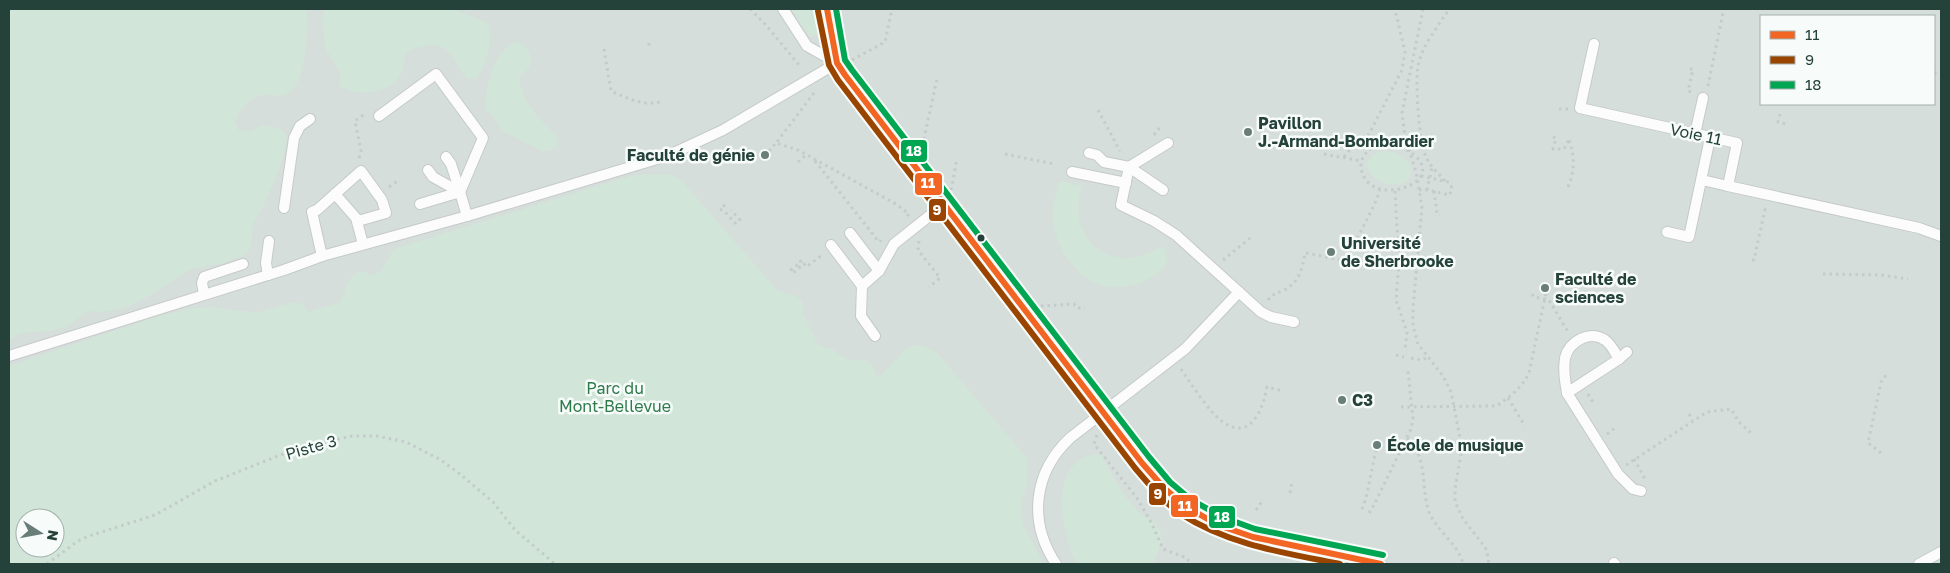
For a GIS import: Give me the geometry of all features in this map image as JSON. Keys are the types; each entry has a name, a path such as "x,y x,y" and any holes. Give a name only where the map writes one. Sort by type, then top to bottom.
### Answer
{"lane":[{"path":"783,9 804,44 837,63"},
{"path":"827,9 837,63 852,86 1142,463 1164,488 1184,506 1226,529 1253,537 1381,564"},
{"name":"Voie 11","path":"1594,44 1580,108 1737,143 1728,186"},
{"path":"9,356 268,275 322,256 466,216 675,152 723,130 837,63"},
{"path":"379,116 436,74 483,138 460,192"},
{"path":"1696,134 1703,98"},
{"path":"284,208 294,138 300,126 310,119"},
{"path":"1667,232 1689,237 1710,138"},
{"path":"1168,143 1129,167 1121,205 1154,221 1176,235 1266,314 1294,322"},
{"path":"1089,153 1096,155 1104,162 1129,167 1163,190"},
{"path":"446,157 451,164 466,216"},
{"path":"428,170 433,177 460,192"},
{"path":"322,256 312,212 317,210 361,171 382,200 386,213"},
{"path":"1072,172 1126,183"},
{"path":"1702,180 1920,228 1941,236"},
{"path":"420,204 460,192"},
{"path":"335,194 358,221 363,244"},
{"path":"862,286 879,271 894,244 943,205"},
{"path":"358,221 397,210"},
{"path":"850,233 879,271"},
{"path":"268,275 266,263 269,241"},
{"path":"831,245 862,286 861,316 875,336"},
{"path":"204,294 202,283 204,277 244,264"},
{"path":"1056,564 1043,541 1039,522 1038,502 1044,473 1058,451 1070,438 1185,349 1239,292"},
{"path":"1567,393 1623,356 1600,338 1585,337 1575,342 1569,349 1565,358 1564,372 1567,393 1618,474 1633,489 1641,491"},
{"path":"1918,564 1941,552"}],"path":[{"path":"750,9 800,65"},
{"path":"852,60 885,42 892,9"},
{"path":"1344,158 1353,145 1368,136 1402,70 1404,46 1395,9"},
{"path":"1423,9 1402,113 1403,129 1417,182 1422,215 1413,308 1414,331 1418,344 1448,383 1462,448 1455,489 1455,502 1463,519 1488,552 1489,564"},
{"path":"1444,181 1426,157 1422,144 1417,80 1421,54 1449,9"},
{"path":"1707,88 1723,13"},
{"path":"604,49 611,91 634,101 647,104 663,101"},
{"path":"1404,61 1418,64"},
{"path":"1689,88 1693,69 1690,69"},
{"path":"920,153 924,145 937,79 940,79"},
{"path":"769,151 817,89"},
{"path":"1098,110 1129,167"},
{"path":"361,151 355,120 366,113"},
{"path":"1780,114 1778,122 1786,124"},
{"path":"1368,136 1374,147"},
{"path":"1553,137 1556,138 1553,149 1564,149 1570,140 1574,171 1568,187"},
{"path":"776,143 798,150 813,158 896,204 909,214"},
{"path":"1391,145 1408,151 1420,161 1422,168 1421,176 1417,182 1402,189 1395,191 1373,186 1361,169 1361,161 1368,150 1374,147 1391,145"},
{"path":"1005,154 1054,164"},
{"path":"1324,154 1361,161"},
{"path":"798,162 806,155"},
{"path":"1420,161 1426,157"},
{"path":"813,158 878,242"},
{"path":"951,192 957,159"},
{"path":"1427,190 1432,166"},
{"path":"1418,190 1450,195 1453,183 1421,176"},
{"path":"1270,298 1297,280 1306,253 1342,260 1347,259 1377,199 1380,188"},
{"path":"1395,191 1399,262 1396,300 1407,332 1405,350"},
{"path":"1434,191 1437,214 1440,215"},
{"path":"725,205 720,209 735,223 740,220 732,210"},
{"path":"1752,260 1754,260 1765,209 1756,207"},
{"path":"1222,261 1249,240 1251,234"},
{"path":"922,238 917,248 940,278 929,287"},
{"path":"800,260 801,262 791,270 793,273 804,264 806,267 811,264"},
{"path":"1823,274 1881,275 1908,279"},
{"path":"1532,294 1534,297 1549,300 1570,334"},
{"path":"1401,407 1496,406 1508,398 1523,385 1529,373 1546,294"},
{"path":"1041,306 1074,304 1077,308 1085,308"},
{"path":"1407,332 1414,331"},
{"path":"1396,355 1404,357"},
{"path":"1411,358 1422,360 1428,357"},
{"path":"1369,513 1407,438 1413,419 1408,371"},
{"path":"1880,453 1868,443 1880,382 1888,372"},
{"path":"1186,376 1219,419 1226,424 1237,427 1250,424 1258,417 1264,403 1267,387 1283,390"},
{"path":"1508,398 1525,426"},
{"path":"1625,465 1707,412 1731,410 1739,422 1751,433"},
{"path":"1689,414 1693,420"},
{"path":"1605,435 1615,428"},
{"name":"Piste 3","path":"48,564 83,538 155,515 215,481 298,448 364,435 406,442 440,460 480,490 493,502 516,530 555,564"},
{"path":"1097,435 1094,444 1138,498 1149,517 1163,549 1184,557 1194,564"},
{"path":"1407,438 1417,449 1422,461 1428,510 1437,527 1461,557 1463,564"},
{"path":"1362,508 1366,498 1376,450"},
{"path":"1634,459 1638,466"},
{"path":"1290,493 1292,481"},
{"path":"1256,510 1263,500"}],"shaded area":[{"name":"Université de Sherbrooke","path":"9,9 1941,9 1941,564 926,564 9,397"}],"green space":[{"path":"9,9 307,9 305,53 296,84 291,91 284,95 262,95 253,98 239,113 235,122 239,131 253,131 260,126 268,126 284,131 286,138 282,160 273,185 259,215 257,215 253,223 248,252 241,257 222,263 191,269 142,300 125,308 103,312 88,311 66,327 48,331 20,333 9,340"},
{"path":"326,9 453,9 485,22 489,26 489,47 486,61 476,79 467,79 450,53 438,46 420,47 407,51 401,74 394,83 371,92 354,92 340,86 340,72 325,47 322,17"},
{"path":"791,9 819,9 821,33 811,37"},
{"path":"516,42 524,46 529,53 531,61 527,70 521,74 519,79 523,95 535,114 556,135 558,141 557,147 548,151 542,151 503,131 495,118 486,110 487,92 492,71 502,52"},
{"path":"1380,152 1389,152 1402,156 1411,167 1409,179 1400,184 1390,184 1381,182 1374,177 1369,171 1368,164 1371,157"},
{"name":"Parc du Mont-Bellevue","path":"634,175 670,175 681,180 776,289 797,296 803,304 803,314 819,346 833,350 849,360 863,361 871,364 876,376 879,377 899,356 911,347 927,347 937,353 1027,458 1027,484 1021,503 1021,512 1024,527 1044,564 9,564 9,366 163,315 189,309 211,307 257,313 294,302 302,304 308,312 341,302 352,277 360,271 373,275 380,272 394,249"},
{"path":"1059,181 1082,186 1078,213 1086,237 1094,246 1105,253 1117,257 1132,258 1165,247 1166,261 1159,272 1144,281 1117,287 1101,285 1083,275 1068,259 1062,249 1055,229 1053,210"},
{"path":"1099,454 1129,501 1140,513 1156,524 1160,531 1161,542 1153,564 1077,564 1075,560 1063,514 1062,497 1065,481 1071,468 1082,459"}],"transit line":[{"name":"11","path":"827,9 837,63 845,75 1142,463 1164,488 1185,506 1218,525 1253,537 1381,564"},
{"name":"18","path":"836,9 845,60 852,70 1170,482 1190,499 1222,517 1255,529 1383,555"},
{"name":"9","path":"818,11 829,65 838,80 1135,468 1156,492 1181,514 1199,525 1238,541 1340,564"}],"place":[{"name":"Pavillon J.-Armand-Bombardier","path":"1248,132"},
{"name":"Faculté de génie","path":"765,155"},
{"name":"Université de Sherbrooke","path":"1331,252"},
{"name":"Faculté de sciences","path":"1545,288"},
{"name":"C3","path":"1342,400"},
{"name":"École de musique","path":"1377,445"}]}
